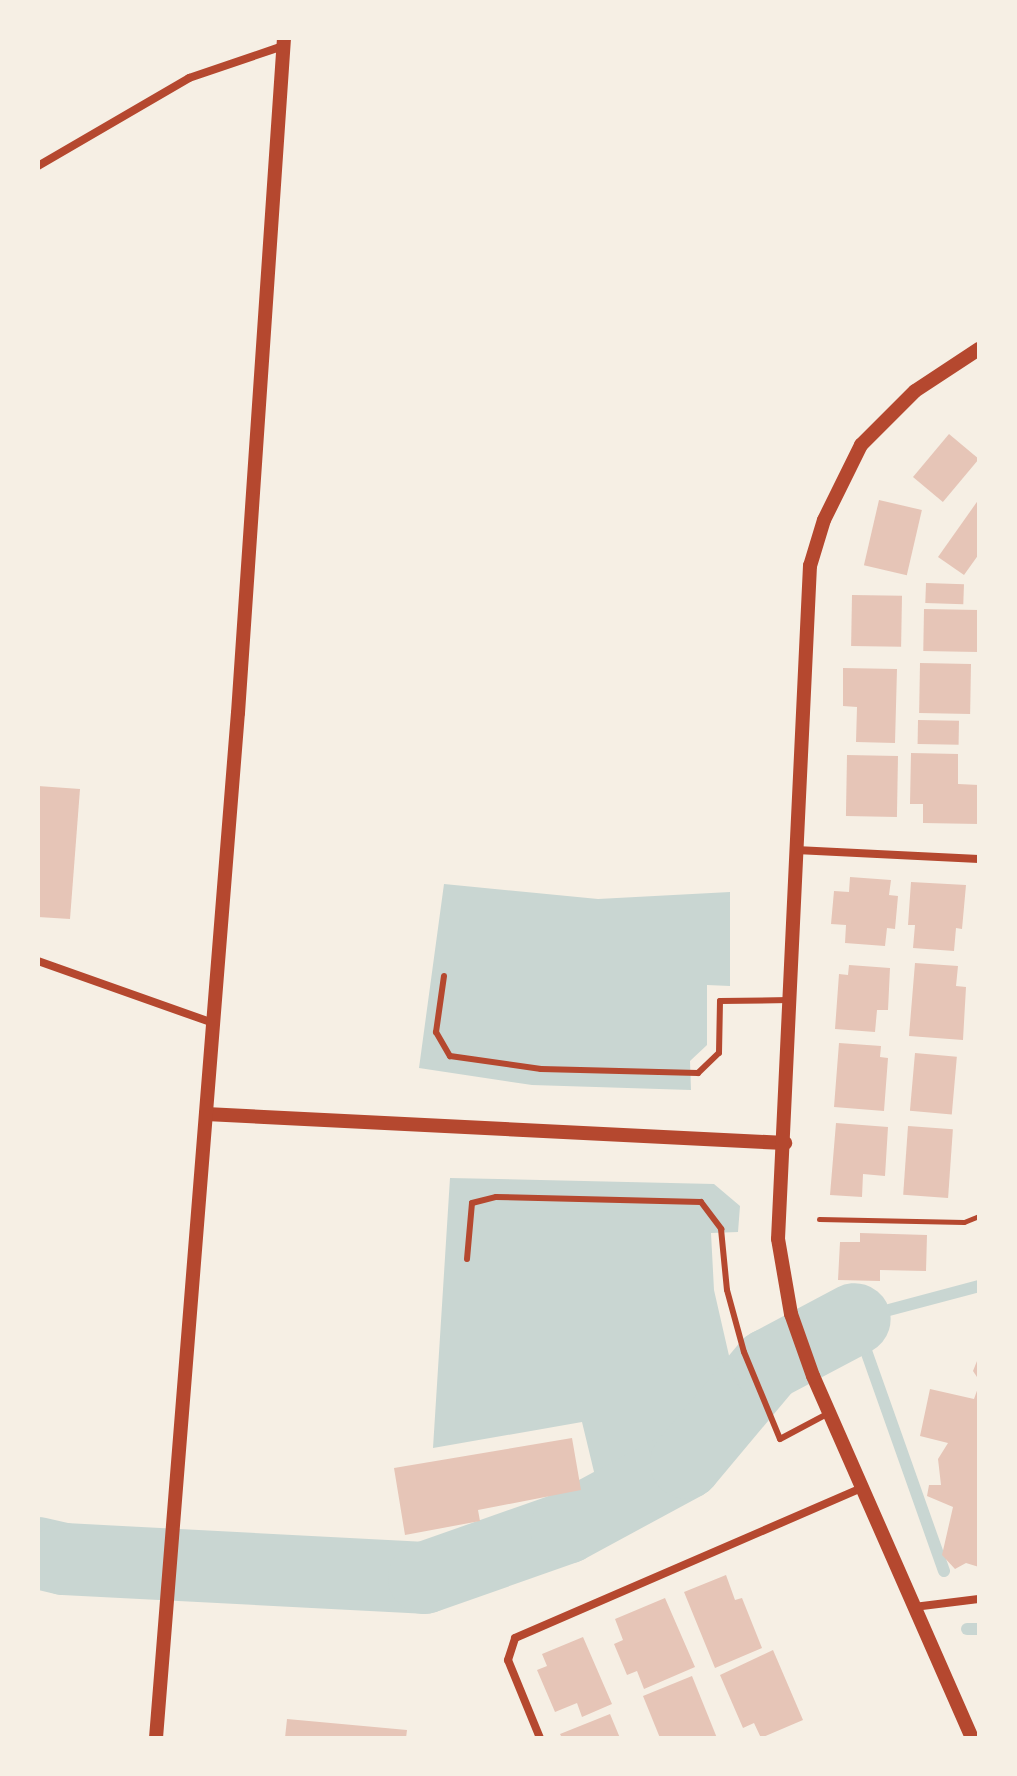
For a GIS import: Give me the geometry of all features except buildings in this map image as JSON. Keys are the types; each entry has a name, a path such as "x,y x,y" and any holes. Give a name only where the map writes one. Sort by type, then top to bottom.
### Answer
{"street":[{"path":"38,166 189,78 284,42 213,1023 156,1738"},
{"path":"972,1738 860,1489 813,1376 791,1314 778,1239 785,1143 795,850 810,566 824,520 861,445 915,391 979,349"},
{"path":"795,850 979,859"},
{"path":"38,961 213,1023"},
{"path":"206,1114 785,1143"},
{"path":"540,1738 508,1660 515,1638 860,1489"},
{"path":"914,1607 979,1599"}],"lane":[{"path":"444,976 436,1032 450,1056 541,1069 698,1073 719,1053 720,1001 790,1000"},
{"path":"467,1259 472,1203 496,1197 701,1202 721,1229 727,1290 744,1352 780,1439 829,1414"}],"path":[{"path":"819,1219 964,1222 979,1216"}],"shaded area":[{"path":"444,884 598,899 730,892 730,986 707,985 707,1045 690,1061 691,1090 532,1085 419,1068"},
{"path":"450,1178 714,1184 740,1206 738,1232 711,1233 714,1290 730,1360 660,1453 595,1476 582,1422 433,1448"}],"waterway":[{"path":"944,1571 855,1319 979,1286"},
{"path":"38,1553 64,1559 424,1578 566,1528 686,1463 768,1365 855,1319"},
{"path":"967,1629 979,1629"}]}
